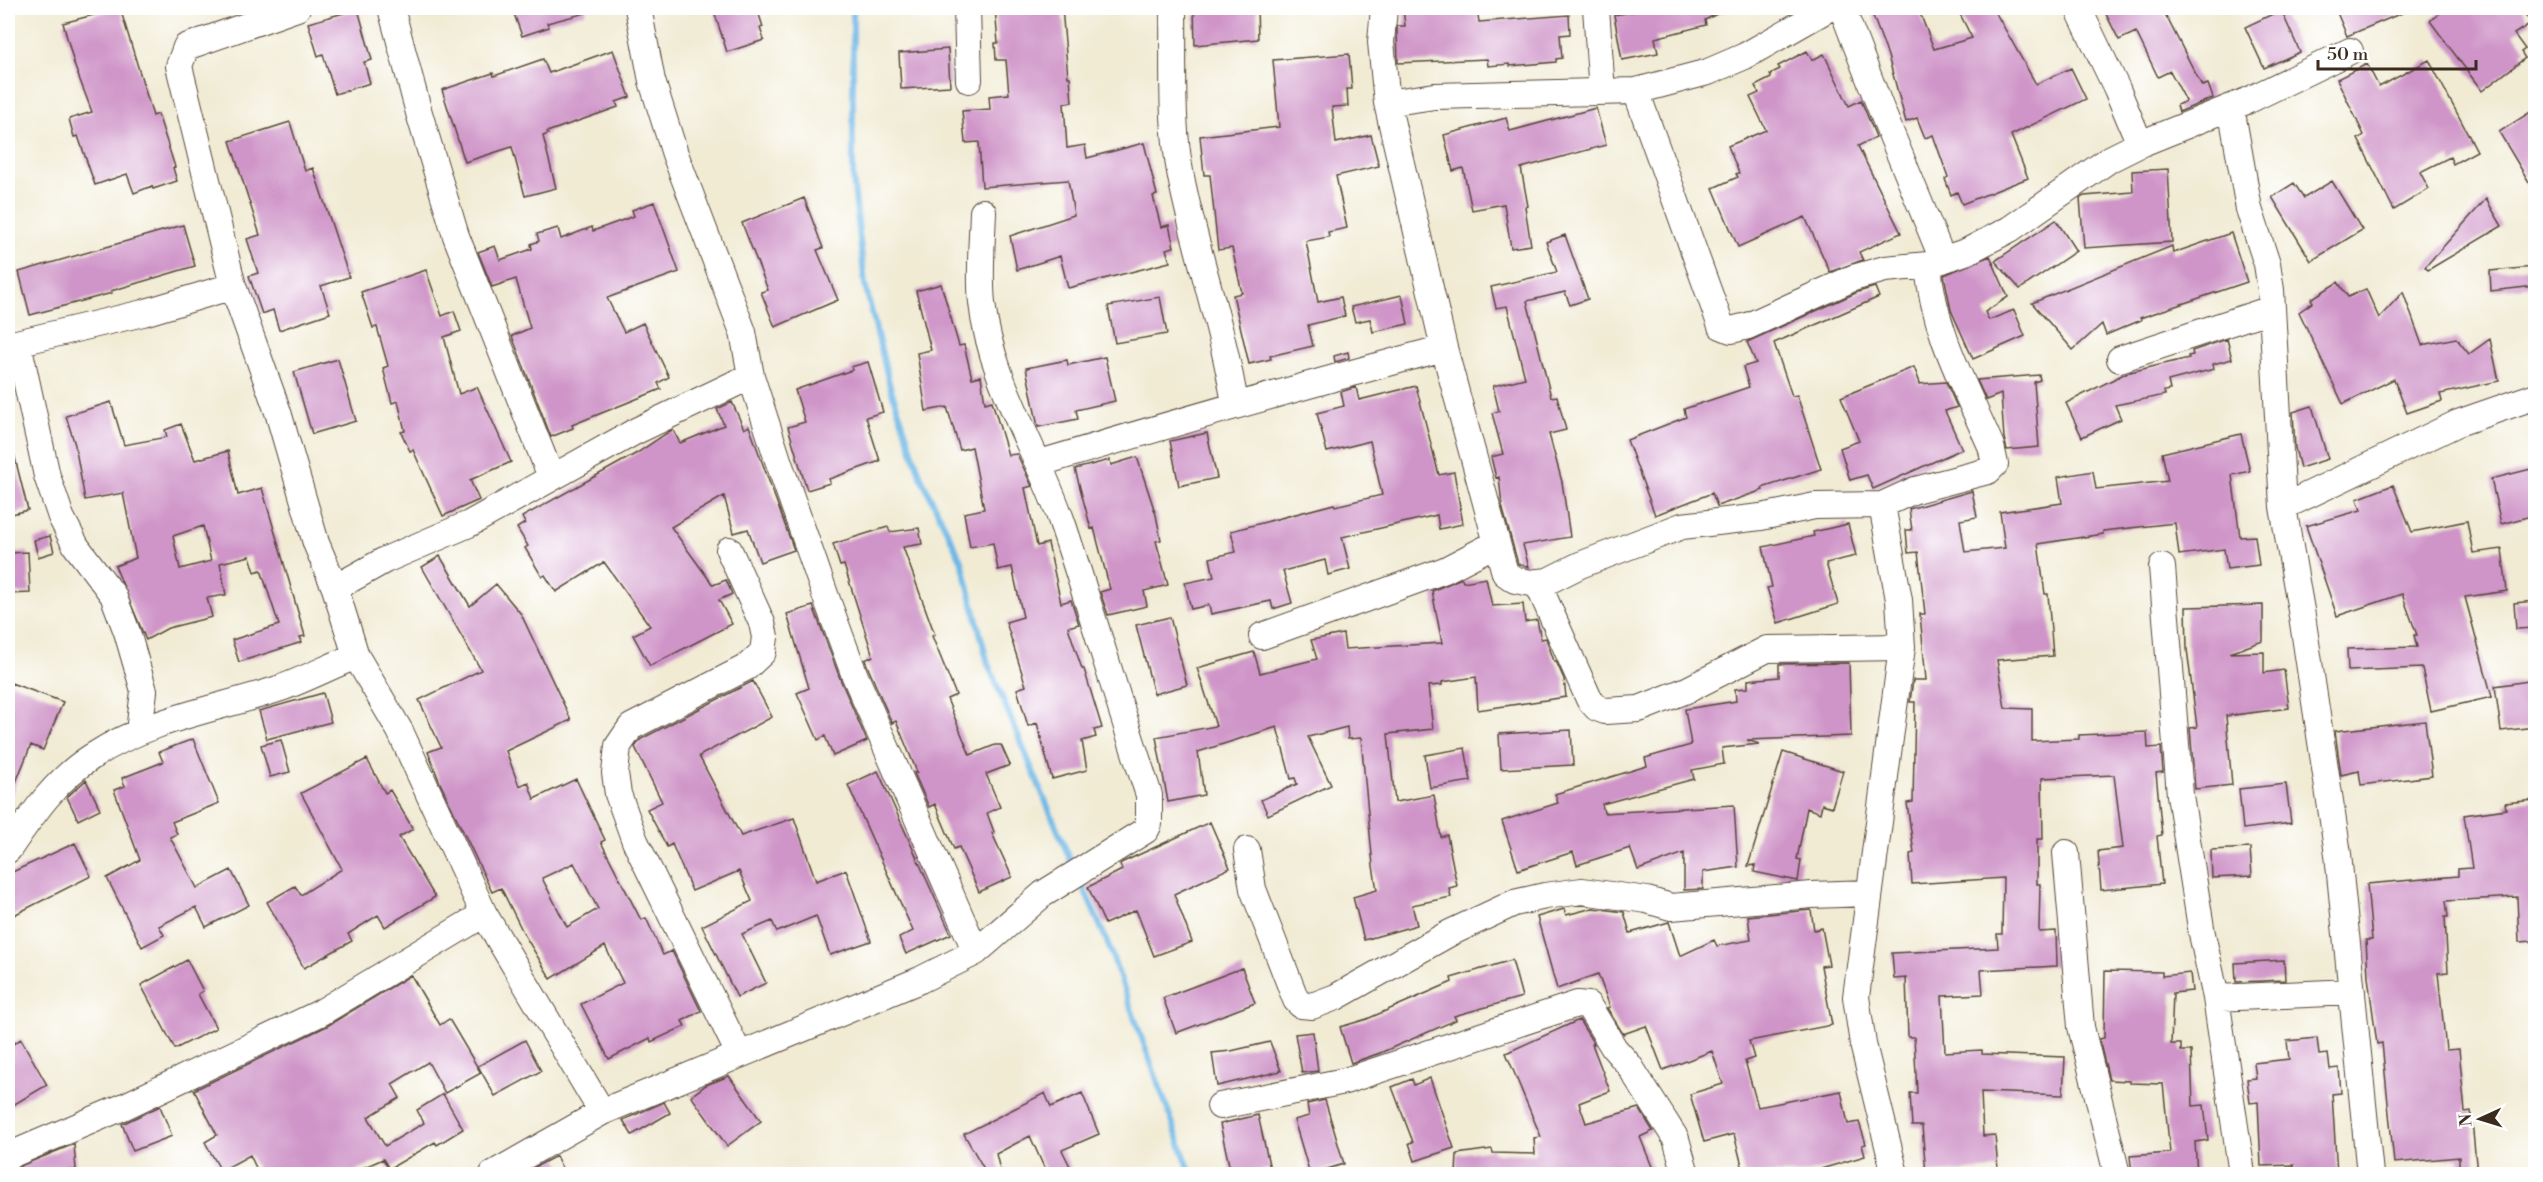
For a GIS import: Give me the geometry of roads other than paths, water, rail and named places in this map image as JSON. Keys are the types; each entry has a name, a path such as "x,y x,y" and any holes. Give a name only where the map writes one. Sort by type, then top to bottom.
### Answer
{"street":[{"path":"297,8 186,47 179,66 233,286 278,412 316,543 334,588 356,656 400,731 484,914 602,1112"},
{"path":"391,8 419,113 456,236 550,477"},
{"path":"638,8 652,81 675,154 743,332 751,376 778,460 855,676 976,952"},
{"path":"967,8 969,80"},
{"path":"1173,8 1175,136 1181,177 1229,365 1235,404"},
{"path":"1384,8 1381,42 1387,103 1444,348 1505,573 1515,580 1537,582 1548,581 1580,565 1682,526 1761,517 1815,506 1882,505 1915,490 1988,471 1995,464 1991,446 1942,337 1930,295 1935,262 1842,8"},
{"path":"1596,8 1602,92"},
{"path":"1387,103 1435,96 1636,91 1708,72 1745,56 1829,8"},
{"path":"2078,8 2117,89 2140,144"},
{"path":"1636,91 1721,326 1731,330 1748,326 1853,278 1885,269 1935,262 1968,251 2010,229 2110,159 2140,144 2231,107 2350,51"},
{"path":"2231,107 2249,209 2267,264 2283,507 2338,854 2370,1174"},
{"path":"493,1174 602,1112 920,980 976,952 1043,894 1146,830 1149,824 1149,795 1063,523 1040,463 1020,426 993,352 982,303 983,212"},
{"path":"139,731 144,691 127,632 113,596 76,546 61,517 47,476 13,344 143,313 233,286"},
{"path":"2120,359 2271,309"},
{"path":"1040,463 1235,404 1275,396 1307,384 1444,348"},
{"path":"334,588 385,560 469,524 636,431 751,376"},
{"path":"2283,507 2458,423 2535,396"},
{"path":"1882,505 1899,600 1902,647 1856,997 1863,1044 1895,1174"},
{"path":"1262,636 1445,570 1497,543"},
{"path":"729,550 762,622 765,637 763,652 747,667 631,727 618,746 615,767 618,794 635,842 739,1054"},
{"path":"2162,567 2180,795 2202,934 2216,998 2242,1174"},
{"path":"1537,582 1589,699 1597,708 1605,711 1640,709 1687,690 1767,649 1902,647"},
{"path":"8,850 43,801 64,778 92,756 139,731 282,687 356,656"},
{"path":"1248,850 1253,889 1296,1000 1301,1005 1312,1006 1336,997 1450,933 1515,903 1545,896 1582,891 1647,900 1671,907 1812,895 1868,893"},
{"path":"2066,854 2081,1028 2117,1174"},
{"path":"8,1156 123,1107 320,1013 484,914"},
{"path":"2216,998 2352,992"},
{"path":"1221,1106 1345,1081 1577,1004 1588,1005 1614,1048 1629,1065 1676,1139 1686,1174"}],"waterway":[{"path":"853,8 853,178 865,285 890,386 921,477 962,562 988,664 1074,869"},
{"path":"1079,878 1106,939 1191,1174"}]}
